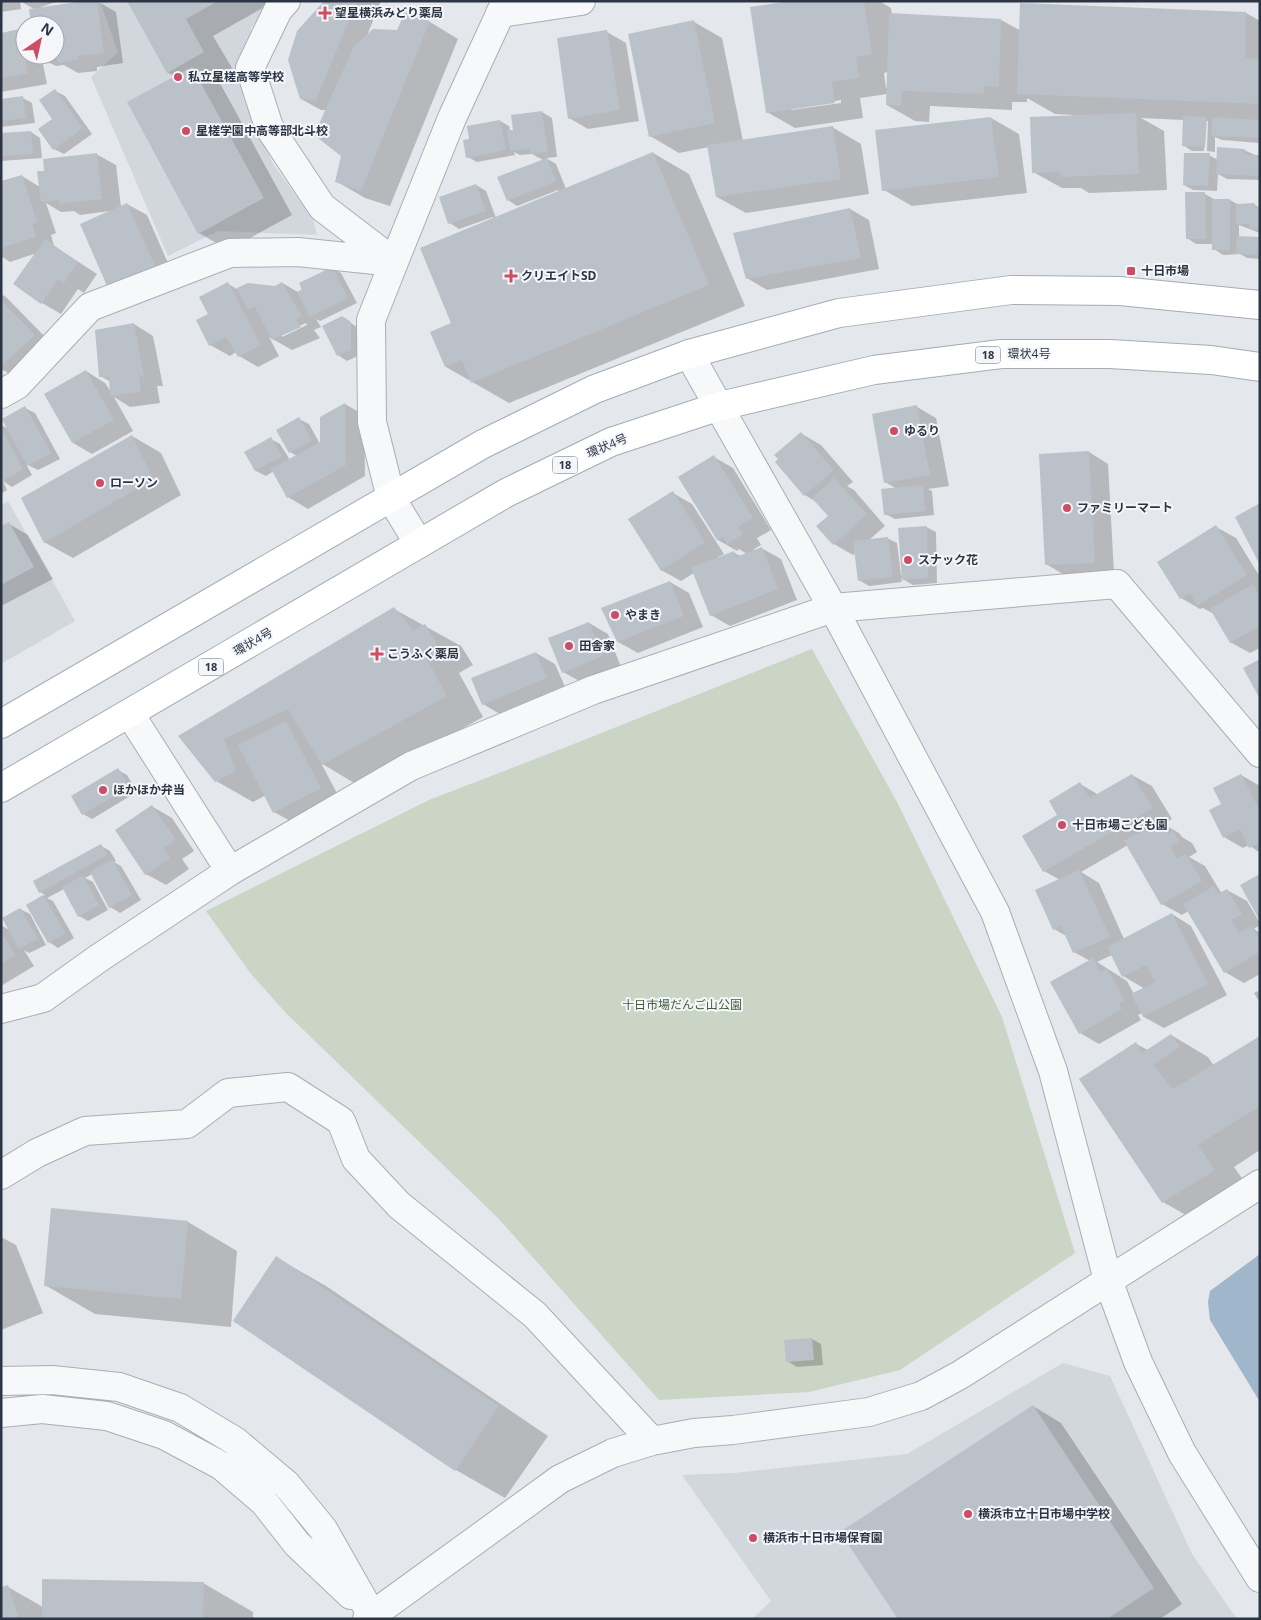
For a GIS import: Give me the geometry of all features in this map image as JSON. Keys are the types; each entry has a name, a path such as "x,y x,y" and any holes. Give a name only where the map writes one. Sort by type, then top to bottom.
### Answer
{"main road":[{"path":"1,724 483,444 595,389 689,354 839,314 1011,290 1120,291 1260,305"},
{"name":"環状4号","path":"1,788 506,493 611,442 720,406 874,370 1001,354 1110,354 1211,360 1260,367"}],"street":[{"path":"286,1 278,10 250,68 268,127 322,207 394,262"},
{"path":"419,544 391,498 372,422 371,320 452,118 503,7 581,1"},
{"path":"1,394 17,385 90,307 230,253 298,252 394,262"},
{"path":"689,354 833,608 995,912 1053,1070 1108,1280 1138,1362 1182,1453 1260,1578"},
{"path":"1,1009 43,998 99,958 230,871 411,766 593,690 833,608 1117,584 1260,754"},
{"path":"130,714 230,871"},
{"path":"1,1176 37,1154 85,1131 187,1124 228,1093 288,1087 341,1122 356,1159 399,1205 535,1315 652,1441"},
{"path":"371,1618 560,1478 613,1453 652,1441 694,1433 733,1430 869,1412 921,1396 960,1375 1260,1184"},
{"path":"1,1381 52,1380 119,1387 180,1408 235,1441 286,1484 323,1529 371,1618"},
{"path":"1,1413 42,1409 107,1416 164,1435 222,1466 264,1502 297,1544 371,1618"}],"shaded area":[{"name":"星槎学園中高等部北斗校","path":"100,1 271,1 251,28 243,97 273,164 313,219 317,235 218,231 168,256 91,77 118,52"},
{"path":"8,501 75,621 1,664 1,505"},
{"name":"横浜市立十日市場中学校","path":"1063,1363 1110,1376 1192,1554 1237,1619 752,1619 771,1601 682,1475 734,1473 907,1454"}],"green space":[{"name":"十日市場だんご山公園","path":"812,649 897,802 1002,1017 1075,1253 900,1370 809,1392 659,1400 498,1218 286,1013 251,974 206,911 429,800"}],"water":[{"path":"1260,1254 1260,1402 1210,1320 1208,1302 1210,1291"}],"building":[{"path":"84,1 97,1 104,53 78,56 78,60 65,62 65,15 30,15 29,9"},
{"path":"127,1 218,1 186,19 204,52 167,73"},
{"path":"324,1 357,1 316,100 300,99 288,60 297,31"},
{"path":"790,1 864,1 872,54 856,57 859,78 832,82 835,103 766,113 750,7"},
{"path":"1020,3 1246,12 1245,58 1260,59 1260,104 1017,94"},
{"path":"405,12 430,21 361,191 335,182 341,156 314,135 354,46 373,29 397,30"},
{"path":"889,13 1001,19 999,87 984,86 984,94 902,91 901,106 886,105"},
{"path":"694,20 715,123 649,137 628,34"},
{"path":"15,30 15,65 27,65 28,73 1,78 1,33"},
{"path":"607,30 620,110 568,119 557,38"},
{"path":"192,67 264,198 198,234 127,102"},
{"path":"55,89 83,128 53,150 38,129 52,119 39,100"},
{"path":"23,96 26,118 1,121 1,99"},
{"path":"542,111 548,152 530,154 530,148 510,151 507,130 513,130 511,115"},
{"path":"1136,113 1139,174 1060,177 1060,172 1032,173 1030,117"},
{"path":"1183,116 1207,117 1205,147 1182,146"},
{"path":"991,117 999,177 882,191 875,130"},
{"path":"1212,117 1260,120 1260,138 1211,136"},
{"path":"500,120 506,150 466,158 463,140 469,139 467,126"},
{"path":"833,126 841,179 716,197 707,145"},
{"path":"31,131 33,154 1,156 1,133"},
{"path":"1217,147 1245,149 1244,155 1260,155 1260,176 1216,174"},
{"path":"653,152 709,285 471,383 462,360 445,367 430,332 451,323 420,248"},
{"path":"97,153 102,199 60,204 59,200 41,202 37,171 44,171 43,159"},
{"path":"1184,153 1210,153 1208,186 1183,185"},
{"path":"547,158 556,181 507,201 497,177"},
{"path":"22,175 37,222 32,224 36,237 1,248 1,181"},
{"path":"476,184 486,211 448,224 439,197"},
{"path":"1185,192 1205,192 1206,239 1186,239"},
{"path":"1212,199 1230,199 1230,250 1212,250"},
{"path":"127,203 155,266 107,286 80,224"},
{"path":"1255,203 1255,208 1260,208 1260,229 1250,229 1249,224 1236,224 1236,204"},
{"path":"850,208 861,258 746,279 733,233"},
{"path":"1237,236 1260,237 1260,255 1236,254"},
{"path":"45,239 78,262 64,283 58,279 41,304 13,284"},
{"path":"332,267 348,298 310,317 297,292 302,290 299,283"},
{"path":"228,282 261,345 238,357 226,337 209,346 196,320 208,314 199,297"},
{"path":"282,282 302,316 296,319 301,327 272,340 255,307 248,310 237,288 248,283 275,286"},
{"path":"1,300 35,335 1,366"},
{"path":"342,316 351,322 351,350 337,356 322,326"},
{"path":"134,323 144,376 139,375 141,392 110,396 109,377 99,377 95,330"},
{"path":"86,370 114,420 72,443 44,394"},
{"path":"345,403 346,465 287,498 271,469 320,442 320,417"},
{"path":"917,405 930,475 884,483 872,414"},
{"path":"25,406 51,453 27,466 2,419"},
{"path":"299,417 312,440 289,453 276,430"},
{"path":"1,428 23,469 1,482"},
{"path":"801,432 834,470 804,496 775,462 778,459 774,455"},
{"path":"132,435 153,479 44,543 21,498"},
{"path":"271,437 282,456 255,471 244,452"},
{"name":"ファミリーマート","path":"1089,451 1095,563 1045,565 1039,454"},
{"path":"714,455 753,518 738,527 743,534 727,544 723,537 717,540 678,477"},
{"path":"834,478 867,514 833,545 816,526 828,516 812,498"},
{"path":"923,485 925,511 884,515 881,489"},
{"path":"673,491 705,542 661,571 628,519"},
{"path":"1260,503 1260,565 1235,517"},
{"path":"9,522 34,567 1,585 1,526"},
{"path":"1216,525 1247,575 1197,606 1190,593 1180,599 1157,562"},
{"path":"927,526 928,578 902,580 898,528"},
{"path":"888,537 893,577 858,581 853,541"},
{"path":"762,547 778,589 710,616 691,568 734,551 736,557"},
{"path":"670,581 684,616 617,642 601,608"},
{"path":"1253,584 1260,596 1260,626 1230,643 1210,609"},
{"path":"394,607 413,630 425,624 437,644 423,652 447,696 322,765 288,709 224,739 236,771 215,782 178,736"},
{"path":"589,622 603,656 562,673 548,638"},
{"path":"536,652 547,678 482,705 471,678"},
{"path":"1260,659 1260,699 1243,668"},
{"path":"286,721 321,788 273,813 238,745"},
{"path":"118,768 129,787 82,815 71,796"},
{"path":"1132,774 1153,808 1043,872 1022,836 1057,815 1049,801 1080,782 1090,798"},
{"path":"1241,774 1260,811 1260,843 1249,848 1240,829 1223,838 1209,810 1221,804 1213,788"},
{"path":"152,805 176,840 164,848 170,858 145,875 115,830"},
{"path":"1160,821 1168,834 1173,831 1179,841 1170,846 1177,859 1186,854 1202,881 1161,905 1124,841"},
{"path":"101,844 107,855 39,893 33,881"},
{"path":"112,859 132,895 109,908 90,872"},
{"path":"1079,870 1110,937 1073,953 1061,926 1053,930 1035,890"},
{"path":"1260,874 1260,921 1240,885"},
{"path":"83,875 99,905 78,917 62,887"},
{"path":"1214,886 1218,894 1227,889 1242,914 1231,920 1239,933 1251,926 1260,940 1260,952 1224,973 1183,904"},
{"path":"43,895 66,933 48,943 26,905"},
{"path":"20,908 38,939 19,949 2,918"},
{"path":"1172,913 1208,984 1143,1017 1131,994 1155,982 1146,965 1122,977 1107,947"},
{"path":"1,932 15,955 1,964"},
{"path":"1093,958 1101,972 1107,968 1125,1001 1119,1004 1122,1009 1079,1034 1050,982"},
{"path":"1171,1034 1180,1047 1153,1065 1173,1089 1260,1036 1260,1106 1198,1145 1215,1170 1162,1203 1079,1079 1136,1042 1142,1053"},
{"path":"51,1208 188,1221 181,1299 44,1286"},
{"path":"276,1256 499,1406 455,1471 233,1321"},
{"path":"812,1338 814,1360 786,1362 784,1340"},
{"path":"1033,1405 1154,1588 1107,1619 898,1619 840,1532"},
{"path":"42,1579 204,1582 203,1619 42,1619"},
{"path":"8,1585 19,1619 1,1619 1,1587"}],"place":[{"name":"望星横浜みどり薬局","path":"325,13"},
{"name":"私立星槎高等学校","path":"178,77"},
{"name":"星槎学園中高等部北斗校","path":"186,131"},
{"name":"十日市場","path":"1131,271"},
{"name":"クリエイトSD","path":"511,276"},
{"name":"ゆるり","path":"894,431"},
{"name":"ローソン","path":"100,483"},
{"name":"ファミリーマート","path":"1067,508"},
{"name":"スナック花","path":"908,560"},
{"name":"やまき","path":"615,615"},
{"name":"田舎家","path":"569,646"},
{"name":"こうふく薬局","path":"377,654"},
{"name":"ほかほか弁当","path":"103,790"},
{"name":"十日市場こども園","path":"1062,825"},
{"name":"横浜市立十日市場中学校","path":"968,1514"},
{"name":"横浜市十日市場保育園","path":"753,1538"}]}
